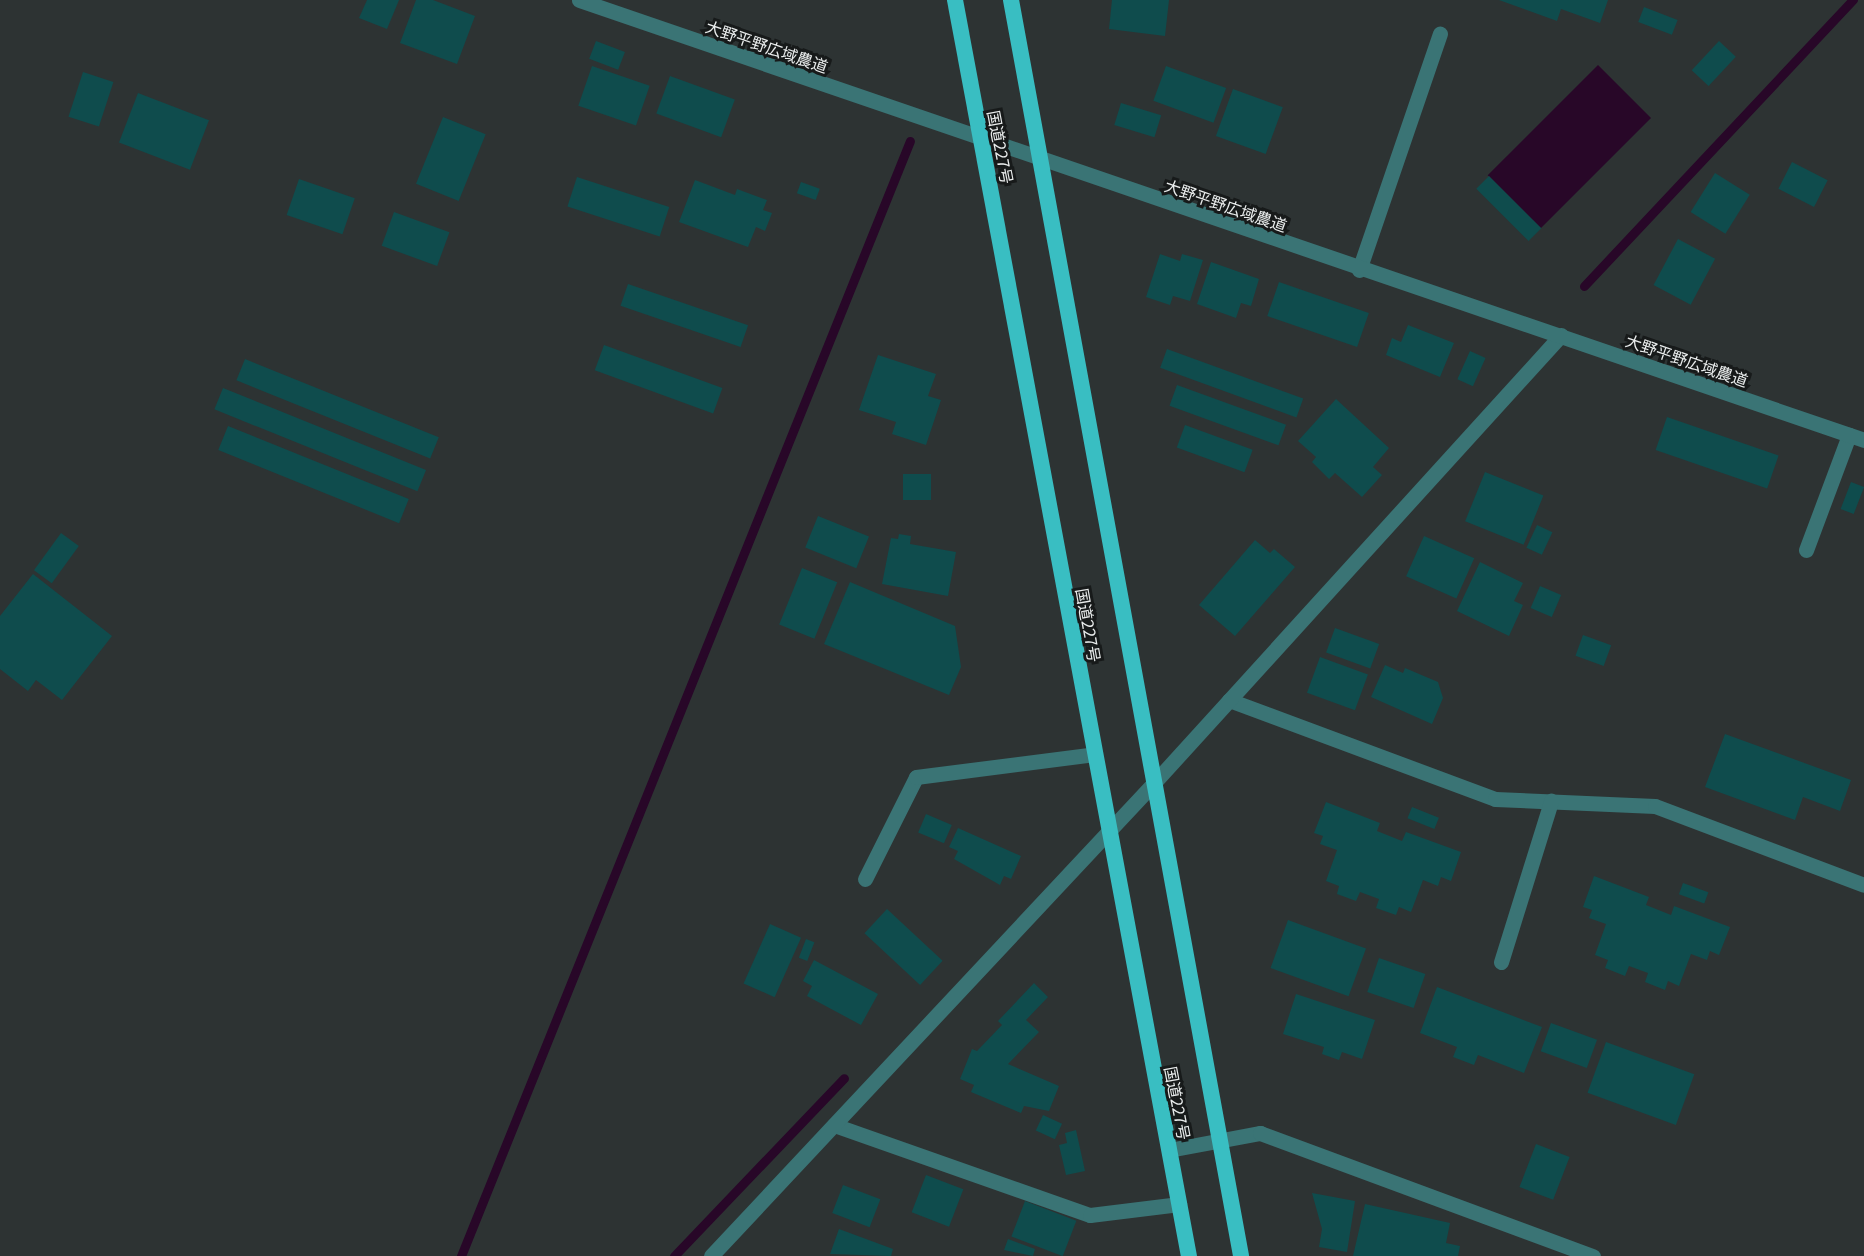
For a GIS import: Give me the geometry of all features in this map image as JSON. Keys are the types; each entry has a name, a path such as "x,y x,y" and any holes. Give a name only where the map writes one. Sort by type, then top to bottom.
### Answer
{"highway":[{"name":"国道227号","path":"955,0 1189,1256"},
{"path":"1011,0 1042,159 1152,785 1222,1138 1241,1256"}],"street":[{"name":"大野平野広域農道","path":"579,0 605,4 1359,270 1561,335 1857,438"},
{"path":"1359,270 1440,33"},
{"path":"711,1256 1109,832 1561,335"},
{"path":"1806,550 1857,438"},
{"path":"1229,700 1495,799 1655,806 1864,885"},
{"path":"865,879 915,777 1095,754"},
{"path":"1501,962 1551,801"},
{"path":"834,1125 1090,1215 1179,1204"},
{"path":"1169,1150 1222,1138 1260,1133 1593,1256"}],"shaded area":[{"path":"1598,65 1651,118 1541,228 1488,175"}],"building":[{"path":"367,0 399,0 387,29 359,18"},
{"path":"416,0 433,0 475,16 457,64 400,43"},
{"path":"1112,0 1169,0 1165,36 1109,29"},
{"path":"1499,0 1608,0 1600,23 1561,9 1557,21"},
{"path":"1644,7 1678,20 1672,35 1638,22"},
{"path":"596,41 625,52 618,70 589,59"},
{"path":"1719,41 1736,57 1709,86 1692,70"},
{"path":"592,66 650,86 636,126 578,106"},
{"path":"1166,66 1226,88 1213,123 1153,101"},
{"path":"83,72 113,82 99,127 68,117"},
{"path":"670,76 735,100 721,137 656,114"},
{"path":"1233,89 1283,107 1266,154 1216,136"},
{"path":"138,93 209,120 190,170 119,142"},
{"path":"1121,103 1161,115 1154,137 1114,125"},
{"path":"443,117 486,134 459,201 416,184"},
{"path":"1792,162 1828,180 1814,207 1778,189"},
{"path":"1715,173 1750,195 1725,234 1691,212"},
{"path":"1489,176 1541,228 1529,241 1476,189"},
{"path":"577,177 669,207 660,236 567,206"},
{"path":"299,179 355,198 342,234 287,215"},
{"path":"695,180 735,195 737,189 767,200 763,210 772,213 765,231 756,227 748,247 679,222"},
{"path":"801,182 820,189 816,200 797,193"},
{"path":"394,212 449,232 437,266 382,246"},
{"path":"1678,239 1715,259 1691,305 1654,285"},
{"path":"1160,254 1180,261 1182,254 1203,260 1190,301 1173,296 1170,305 1146,297"},
{"path":"1211,262 1259,279 1251,306 1241,303 1236,318 1197,304"},
{"path":"1279,282 1369,313 1357,347 1267,316"},
{"path":"628,284 748,325 741,347 621,306"},
{"path":"1408,325 1454,343 1440,377 1386,355 1392,338 1401,342"},
{"path":"604,345 722,388 713,413 595,370"},
{"path":"1167,349 1303,399 1296,417 1160,368"},
{"path":"1470,351 1486,358 1473,386 1457,379"},
{"path":"878,355 936,374 928,396 941,400 926,445 892,434 896,422 859,410"},
{"path":"245,359 439,437 430,459 236,380"},
{"path":"1177,385 1286,425 1278,445 1169,406"},
{"path":"223,388 426,470 417,491 214,409"},
{"path":"1336,399 1389,448 1373,467 1382,475 1362,497 1335,473 1329,479 1312,462 1316,457 1298,441"},
{"path":"1667,417 1779,455 1767,489 1656,450"},
{"path":"1185,425 1253,450 1244,472 1177,448"},
{"path":"228,426 409,499 399,523 218,450"},
{"path":"1485,472 1543,496 1524,545 1465,521"},
{"path":"903,474 931,474 931,500 903,500"},
{"path":"1851,482 1864,487 1854,514 1841,509"},
{"path":"818,516 869,537 856,568 805,548"},
{"path":"1537,525 1552,532 1542,555 1526,548"},
{"path":"61,533 79,546 52,583 34,570"},
{"path":"899,534 911,536 910,544 956,552 948,596 882,584 891,538 898,539"},
{"path":"1424,536 1474,558 1456,599 1406,576"},
{"path":"1255,540 1270,553 1274,549 1295,567 1235,636 1199,605"},
{"path":"1480,562 1523,583 1514,601 1523,605 1509,636 1457,611"},
{"path":"802,568 837,582 814,639 779,625"},
{"path":"33,574 112,636 62,700 36,680 28,691 0,669 0,616"},
{"path":"850,582 955,626 961,667 949,695 824,644"},
{"path":"1540,586 1561,595 1552,617 1531,608"},
{"path":"1335,628 1379,644 1370,669 1326,652"},
{"path":"1583,635 1611,645 1604,666 1575,656"},
{"path":"1320,657 1368,674 1355,710 1307,693"},
{"path":"1385,665 1403,673 1405,668 1438,682 1443,698 1432,724 1371,697"},
{"path":"1725,734 1851,780 1840,811 1803,797 1795,820 1705,787"},
{"path":"1326,802 1380,823 1377,831 1402,841 1406,832 1461,852 1451,881 1441,877 1438,886 1423,880 1411,912 1399,907 1396,915 1376,908 1379,899 1360,892 1356,901 1337,894 1339,886 1326,881 1337,850 1320,844 1323,836 1314,833"},
{"path":"1412,807 1439,818 1434,829 1408,818"},
{"path":"926,814 952,825 944,843 918,832"},
{"path":"958,828 1021,856 1011,879 1004,876 1000,885 954,859 958,851 949,847"},
{"path":"1594,876 1649,897 1646,905 1671,915 1674,906 1730,927 1719,955 1710,951 1707,960 1691,954 1679,986 1668,981 1665,990 1645,982 1648,973 1629,966 1625,976 1605,968 1608,960 1595,955 1606,924 1589,918 1592,910 1583,907"},
{"path":"1683,883 1708,892 1704,904 1679,894"},
{"path":"887,909 943,961 920,985 864,933"},
{"path":"1288,920 1366,948 1349,996 1271,968"},
{"path":"770,924 801,938 775,997 744,983"},
{"path":"806,939 814,942 807,961 799,958"},
{"path":"1379,958 1425,974 1414,1008 1367,992"},
{"path":"814,960 878,994 861,1025 807,996 812,986 803,981"},
{"path":"1034,983 1048,997 1026,1020 1039,1032 1008,1064 1059,1086 1049,1111 1024,1106 1021,1113 971,1092 974,1085 960,1079 972,1049 977,1051 1002,1025 998,1021"},
{"path":"1437,987 1542,1027 1524,1073 1478,1055 1474,1065 1453,1057 1457,1047 1420,1033"},
{"path":"1296,994 1375,1020 1362,1059 1342,1052 1339,1060 1322,1054 1324,1047 1283,1034"},
{"path":"1551,1023 1597,1040 1587,1068 1541,1051"},
{"path":"1606,1042 1694,1074 1676,1125 1588,1093"},
{"path":"1043,1115 1062,1124 1055,1139 1036,1130"},
{"path":"1076,1130 1085,1171 1066,1175 1059,1145 1067,1143 1065,1133"},
{"path":"1536,1144 1570,1157 1553,1200 1520,1187"},
{"path":"926,1175 963,1189 949,1227 912,1212"},
{"path":"843,1185 880,1199 870,1227 832,1213"},
{"path":"1312,1193 1355,1201 1347,1252 1319,1247 1322,1229"},
{"path":"1025,1201 1076,1221 1063,1256 1011,1236"},
{"path":"1365,1204 1450,1223 1446,1243 1460,1246 1458,1256 1353,1256"},
{"path":"839,1229 893,1249 891,1256 830,1254"},
{"path":"1008,1239 1035,1249 1033,1256 1004,1250"}],"waterway":[{"path":"1584,286 1853,0"},
{"path":"461,1256 910,141"},
{"path":"674,1256 844,1078"}]}
